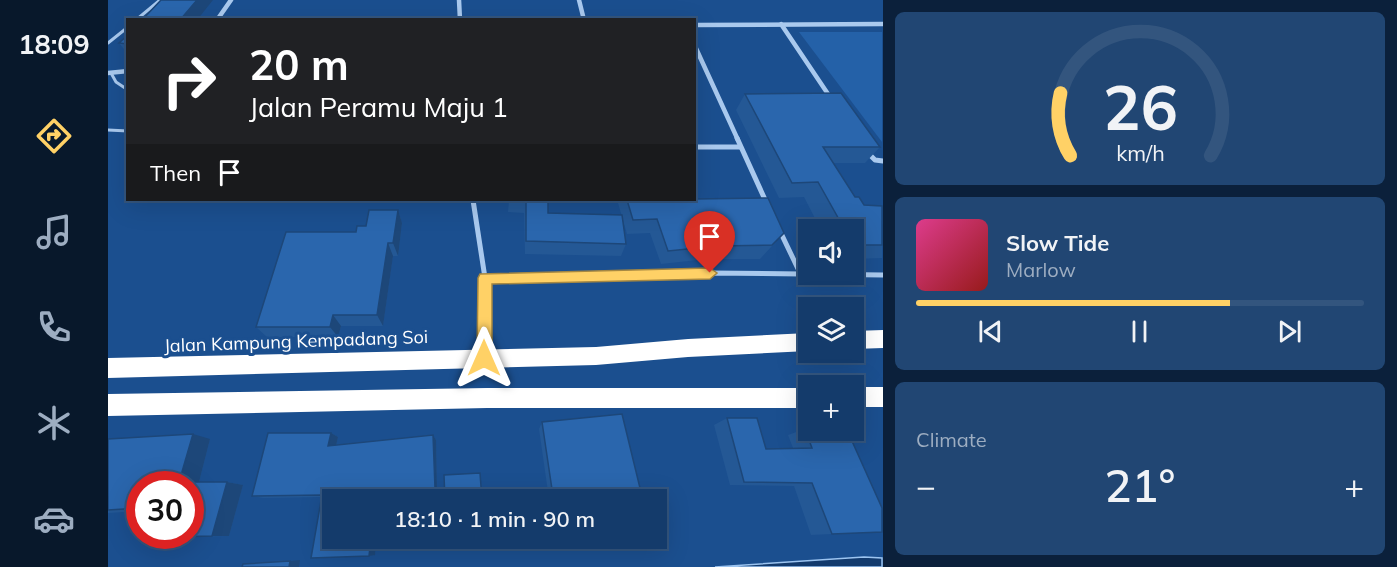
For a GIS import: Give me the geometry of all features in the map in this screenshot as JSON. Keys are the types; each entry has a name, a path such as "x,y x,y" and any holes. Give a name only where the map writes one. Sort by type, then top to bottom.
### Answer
{"highway":[{"path":"864,340 882,339"},
{"name":"Jalan Kampung Kempadang Soi","path":"108,368 596,356 688,348 798,342"},
{"path":"864,397 882,397"},
{"path":"108,405 487,398 798,398"}],"street":[{"path":"218,18 231,0"},
{"path":"459,0 460,18"},
{"path":"579,0 584,18"},
{"path":"781,24 833,102"},
{"path":"696,25 882,24"},
{"path":"696,48 770,211"},
{"path":"109,74 126,71"},
{"path":"859,141 875,160 882,161"},
{"path":"696,147 740,147"},
{"path":"473,201 485,278 484,358"},
{"path":"775,221 798,269"},
{"path":"485,278 710,273 798,275"},
{"path":"864,275 882,275"}],"lane":[{"path":"138,18 160,0"},
{"path":"108,43 126,29"},
{"path":"109,74 126,89"},
{"path":"108,130 126,131"}],"shaded area":[{"path":"799,32 882,32 882,142"},
{"path":"864,557 882,558 882,567 715,567"}],"building":[{"path":"161,0 197,0 182,18 144,18"},
{"path":"126,37 126,44 119,43"},
{"path":"841,93 880,147 823,147 855,197 859,197 864,205 882,206 882,245 864,245 864,219 839,219 818,182 792,183 745,94"},
{"path":"768,198 784,233 772,245 717,246 668,251 657,219 633,220 627,201"},
{"path":"526,201 548,201 548,213 622,215 626,244 526,241"},
{"path":"369,210 398,210 393,243 388,243 377,315 333,315 330,327 256,327 286,232 356,232 357,226 366,226"},
{"path":"622,414 640,488 552,489 542,422"},
{"path":"727,418 757,418 766,449 812,448 809,441 852,441 882,508 882,532 832,534 812,483 744,482"},
{"path":"268,433 331,433 328,446 433,435 435,488 322,489 322,495 252,496"},
{"path":"193,434 182,471 126,471 126,509 108,510 108,439"},
{"path":"480,473 481,489 445,489 444,475"},
{"path":"204,482 227,482 212,536 204,536"},
{"path":"322,495 322,549 370,549 369,556 311,558"},
{"path":"290,561 289,567 242,567 243,564"}],"route":[{"path":"484,358 485,278 710,273"}]}
